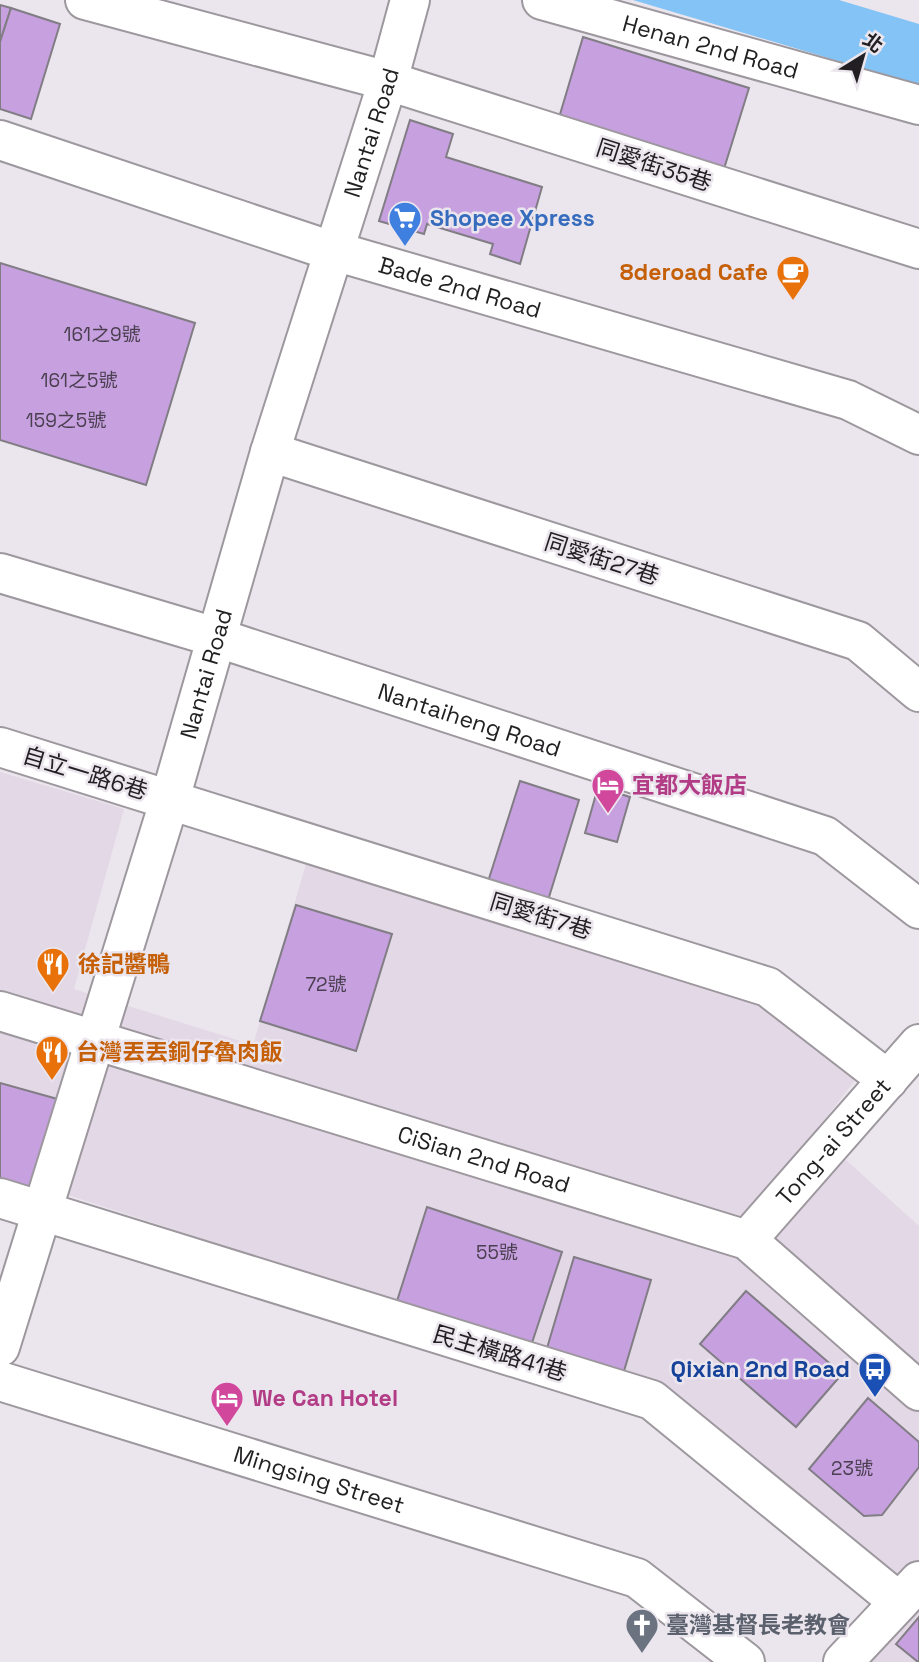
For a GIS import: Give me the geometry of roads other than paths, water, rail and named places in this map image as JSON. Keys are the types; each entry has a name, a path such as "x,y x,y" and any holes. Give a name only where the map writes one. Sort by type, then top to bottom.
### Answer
{"street":[{"name":"同愛街35巷","path":"85,0 388,81 919,249"},
{"name":"Nantai Road","path":"0,1347 170,800 270,452 388,81 410,0"},
{"name":"Henan 2nd Road","path":"542,0 919,105"},
{"name":"Bade 2nd Road","path":"0,141 334,251 848,400 919,435"},
{"name":"同愛街27巷","path":"270,452 858,641 919,692"},
{"name":"Nantaiheng Road","path":"0,573 215,637 825,836 919,909"},
{"name":"自立一路6巷","path":"0,747 170,800"},
{"name":"同愛街7巷","path":"170,800 768,987 888,1080"},
{"name":"CiSian 2nd Road","path":"0,1011 747,1240 919,1391"},
{"name":"Tong-ai Street","path":"747,1240 919,1044"},
{"name":"民主橫路41巷","path":"0,1198 652,1400 909,1591"},
{"path":"0,1381 637,1578 745,1662"},
{"path":"843,1662 909,1591"}],"water":[{"path":"633,0 839,0 919,24 919,89 865,69"}],"place":[{"name":"Shopee Xpress","path":"405,248"},
{"name":"8deroad Cafe","path":"793,302"},
{"name":"宜都大飯店","path":"608,815"},
{"name":"徐記醬鴨","path":"53,994"},
{"name":"台灣丟丟銅仔魯肉飯","path":"52,1082"},
{"name":"Qixian 2nd Road","path":"875,1399"},
{"name":"We Can Hotel","path":"227,1428"},
{"name":"臺灣基督長老教會","path":"642,1655"}]}
